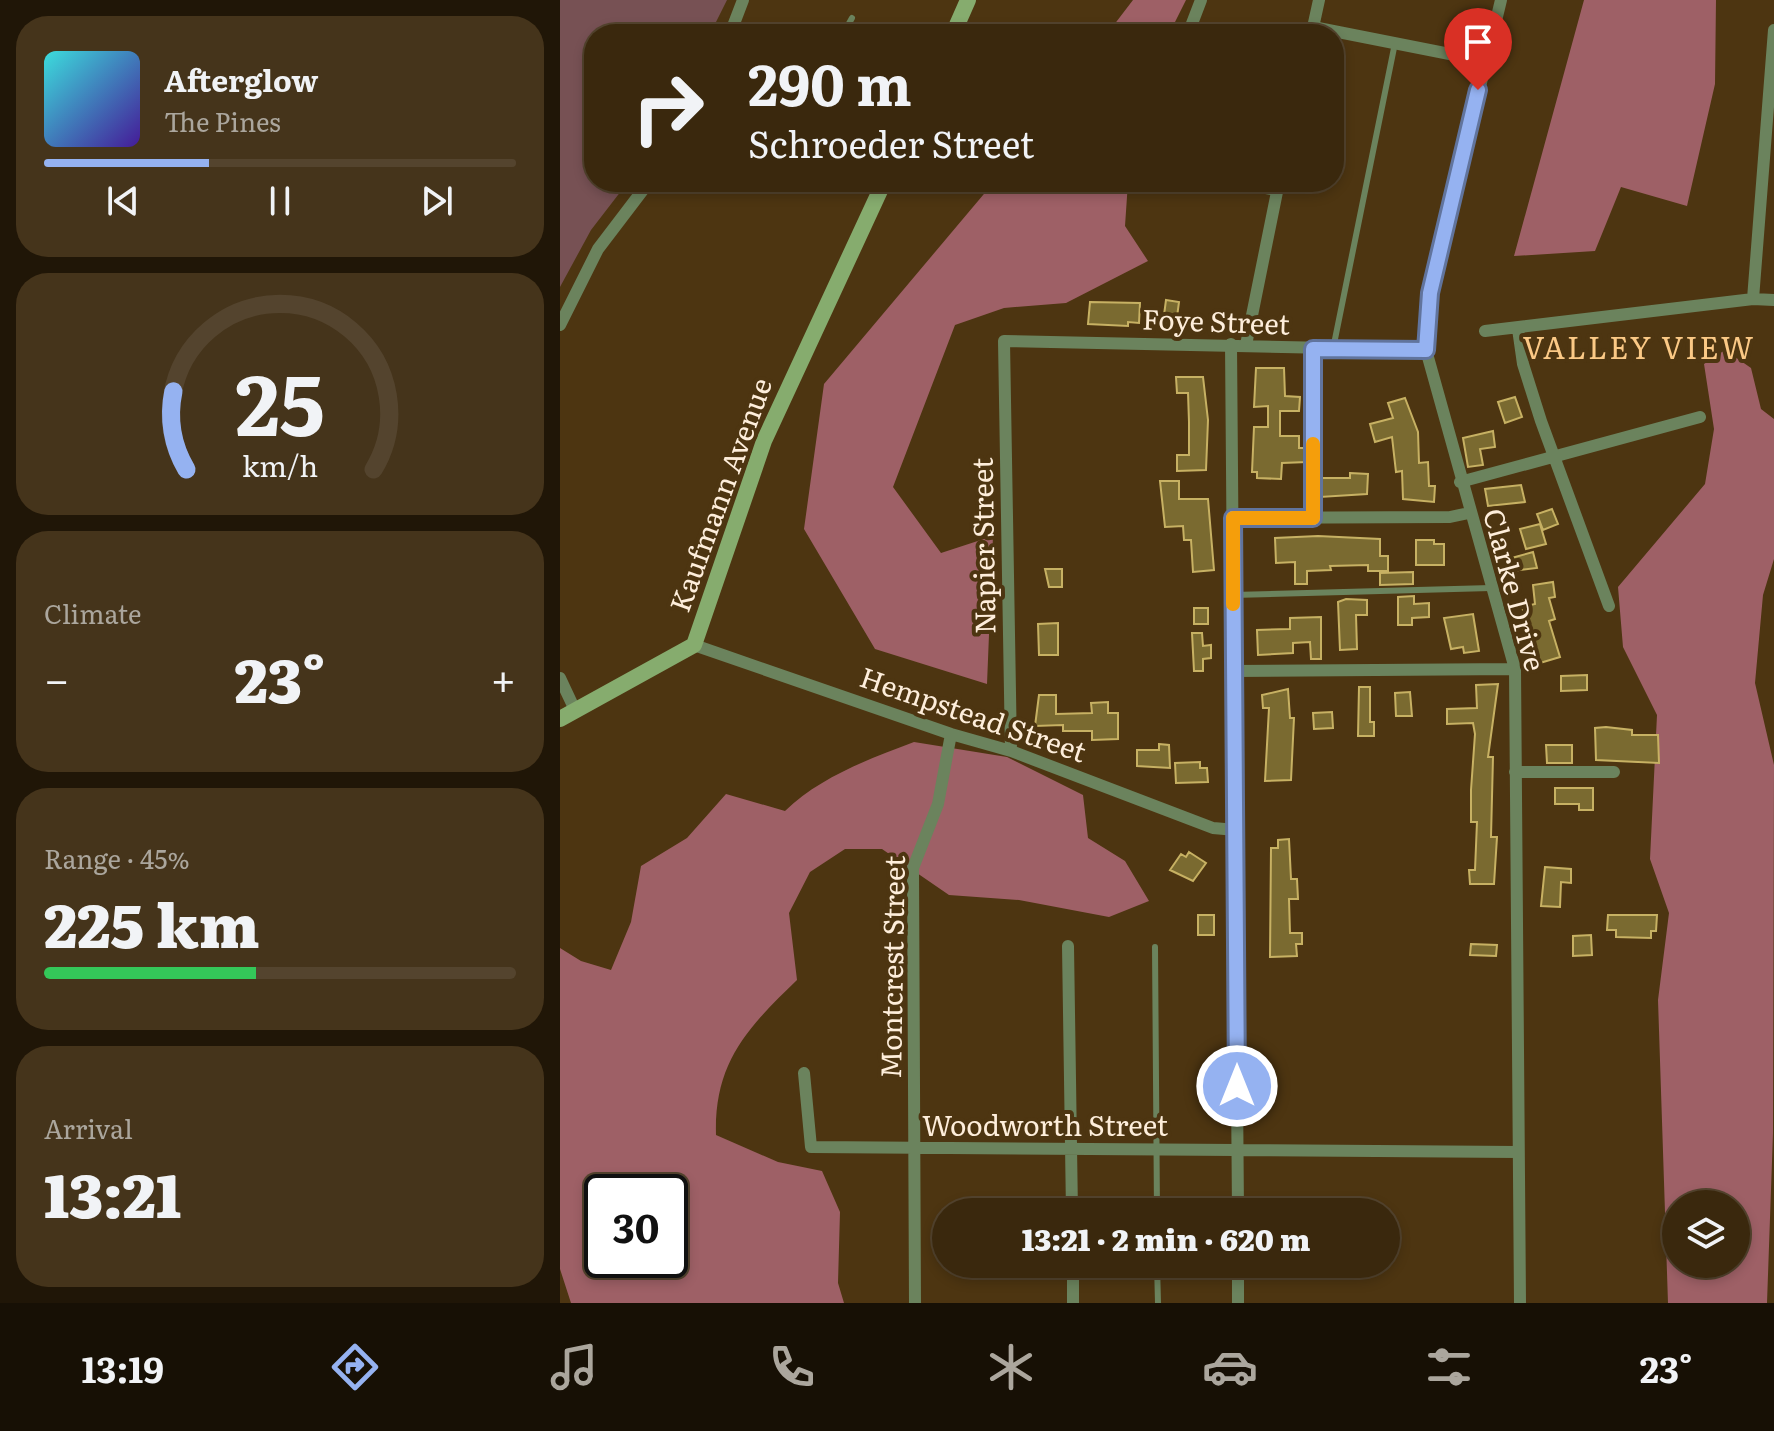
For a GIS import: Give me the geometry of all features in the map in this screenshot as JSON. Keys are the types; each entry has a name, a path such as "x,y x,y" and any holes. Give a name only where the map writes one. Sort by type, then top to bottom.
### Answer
{"main road":[{"path":"957,24 968,0"},
{"name":"Kaufmann Avenue","path":"560,719 694,645 764,441 875,192"}],"street":[{"path":"734,24 743,0"},
{"path":"1192,24 1201,0"},
{"path":"1313,24 1319,0"},
{"name":"Clarke Drive","path":"1501,0 1430,293 1426,350 1460,482 1515,669 1520,1303"},
{"path":"1753,299 1774,30"},
{"path":"1344,35 1485,61"},
{"path":"560,325 598,249 641,192"},
{"path":"1246,345 1277,192"},
{"path":"1485,331 1753,299 1774,300"},
{"path":"1518,329 1523,364 1609,606"},
{"name":"Foye Street","path":"1004,341 1426,350"},
{"name":"Napier Street","path":"1004,341 1011,751"},
{"path":"1231,344 1238,1198"},
{"path":"1460,482 1700,417"},
{"path":"1233,518 1450,517 1469,513"},
{"name":"Hempstead Street","path":"694,645 951,734 1011,751 1213,828 1236,830"},
{"path":"1233,671 1515,669"},
{"path":"560,678 575,710"},
{"name":"Montcrest Street","path":"915,1303 913,868 938,804 951,734"},
{"path":"1515,772 1614,772"},
{"path":"1068,946 1072,1198"},
{"name":"Woodworth Street","path":"804,1073 811,1147 1518,1152"},
{"path":"1073,1278 1073,1303"},
{"path":"1238,1278 1238,1303"}],"lane":[{"path":"849,24 852,18"},
{"path":"1332,350 1395,43"},
{"path":"1313,349 1313,518"},
{"path":"1233,595 1491,588"},
{"path":"1155,947 1157,1198"},
{"path":"1157,1278 1158,1303"}],"shaded area":[{"path":"560,0 727,0 715,24 584,24 584,192 620,192 591,230 560,287"},
{"path":"1133,0 1186,0 1174,24 1115,24"},
{"path":"1584,0 1716,0 1715,84 1687,206 1621,187 1595,251 1514,256"},
{"path":"986,192 1127,192 1125,226 1148,261 1066,303 1004,308 955,325 893,487 941,553 993,536 987,684 875,649 804,529 824,384"},
{"path":"1725,350 1751,368 1761,409 1774,419 1774,559 1763,595 1755,683 1774,765 1773,1133 1767,1303 1668,1303 1667,1278 1750,1278 1750,1190 1664,1190 1658,1000 1669,913 1650,859 1657,715 1623,647 1618,587 1705,484 1714,429 1704,364"},
{"path":"914,742 1007,757 1083,795 1088,838 1125,861 1149,901 1109,917 1019,900 949,895 882,849 845,849 810,872 789,913 797,980 763,1014 737,1048 721,1087 716,1135 778,1162 822,1171 840,1212 838,1283 844,1303 571,1303 560,1269 560,948 581,961 611,970 631,922 641,866 687,838 726,794 785,811 814,788 863,762"}],"building":[{"path":"1166,300 1179,302 1175,332 1162,330"},
{"path":"1090,302 1140,303 1139,323 1128,322 1128,326 1088,324"},
{"path":"1256,368 1284,368 1285,396 1300,397 1299,411 1280,411 1280,436 1299,436 1299,448 1307,448 1307,462 1282,463 1281,479 1257,478 1257,472 1252,472 1254,427 1268,427 1268,406 1254,407"},
{"path":"1176,377 1203,377 1208,420 1206,470 1177,471 1177,455 1189,455 1189,422 1188,393 1177,393"},
{"path":"1515,397 1522,417 1505,423 1498,402"},
{"path":"1405,398 1418,432 1419,463 1428,462 1429,486 1435,486 1434,502 1403,499 1402,471 1396,472 1392,437 1375,442 1370,424 1393,418 1388,403"},
{"path":"1493,431 1495,447 1480,449 1483,465 1468,467 1463,438"},
{"path":"1350,473 1368,474 1367,494 1320,497 1320,478 1350,478"},
{"path":"1160,481 1179,481 1179,499 1208,499 1214,570 1193,572 1191,540 1184,540 1183,526 1165,527"},
{"path":"1521,485 1525,502 1488,506 1485,489"},
{"path":"1552,509 1558,524 1543,530 1537,514"},
{"path":"1540,524 1546,544 1526,549 1520,529"},
{"path":"1318,536 1380,539 1380,556 1388,556 1388,571 1368,571 1368,565 1330,566 1331,570 1307,571 1307,584 1295,584 1295,562 1276,563 1275,538"},
{"path":"1416,540 1434,540 1434,544 1444,544 1444,565 1416,565"},
{"path":"1533,552 1537,568 1512,571 1508,559"},
{"path":"1045,569 1062,569 1062,587 1049,587"},
{"path":"1413,572 1413,584 1380,585 1380,573"},
{"path":"1553,582 1555,597 1549,598 1555,619 1549,621 1560,657 1540,663 1522,607 1535,604 1533,585"},
{"path":"1414,596 1414,604 1429,603 1429,617 1412,618 1412,625 1398,625 1398,597"},
{"path":"1346,599 1367,600 1367,615 1356,615 1357,649 1340,650 1338,602"},
{"path":"1194,608 1208,608 1208,624 1194,624"},
{"path":"1473,614 1479,651 1464,653 1463,647 1451,649 1444,618"},
{"path":"1321,617 1321,659 1311,659 1310,642 1293,643 1293,653 1258,655 1257,630 1290,629 1290,618"},
{"path":"1058,623 1058,655 1039,655 1038,624"},
{"path":"1192,633 1202,633 1203,646 1211,645 1211,658 1203,659 1203,671 1194,671"},
{"path":"1587,675 1587,690 1561,691 1561,676"},
{"path":"1498,684 1488,757 1493,757 1491,837 1497,837 1494,884 1470,884 1469,870 1475,870 1477,822 1471,822 1475,734 1473,723 1447,724 1447,709 1477,708 1476,685"},
{"path":"1359,687 1370,687 1370,722 1374,722 1374,736 1358,736"},
{"path":"1288,689 1290,718 1294,718 1291,780 1265,781 1269,708 1263,708 1262,695"},
{"path":"1410,692 1412,716 1396,716 1395,693"},
{"path":"1039,695 1056,695 1056,714 1092,713 1091,703 1108,702 1108,713 1118,713 1118,739 1092,740 1092,731 1063,731 1063,725 1035,726"},
{"path":"1332,712 1333,728 1314,729 1313,713"},
{"path":"1595,728 1632,730 1632,735 1658,735 1659,763 1596,760"},
{"path":"1159,744 1169,745 1170,768 1137,766 1137,750 1159,750"},
{"path":"1546,745 1572,745 1572,763 1547,763"},
{"path":"1200,762 1200,768 1207,768 1208,782 1176,783 1175,763"},
{"path":"1555,788 1593,788 1593,810 1579,810 1579,804 1555,804"},
{"path":"1289,839 1291,879 1297,879 1298,899 1289,899 1290,933 1302,933 1302,944 1296,944 1297,956 1270,957 1271,848 1278,848 1278,840"},
{"path":"1189,852 1206,863 1193,881 1170,870 1181,854 1186,857"},
{"path":"1545,867 1571,869 1571,883 1561,882 1560,907 1541,906"},
{"path":"1198,915 1214,915 1214,935 1198,935"},
{"path":"1608,915 1657,915 1656,931 1651,931 1651,938 1616,937 1616,930 1607,930"},
{"path":"1591,935 1592,955 1573,956 1573,936"},
{"path":"1471,944 1497,945 1496,956 1470,955"}],"slow traffic":[{"path":"1233,604 1233,518 1313,518 1313,444"}],"district":[{"name":"VALLEY VIEW","path":"1639,349"}],"route":[{"path":"1237,1086 1233,518 1313,518 1313,349 1426,350 1430,293 1478,90"}]}
